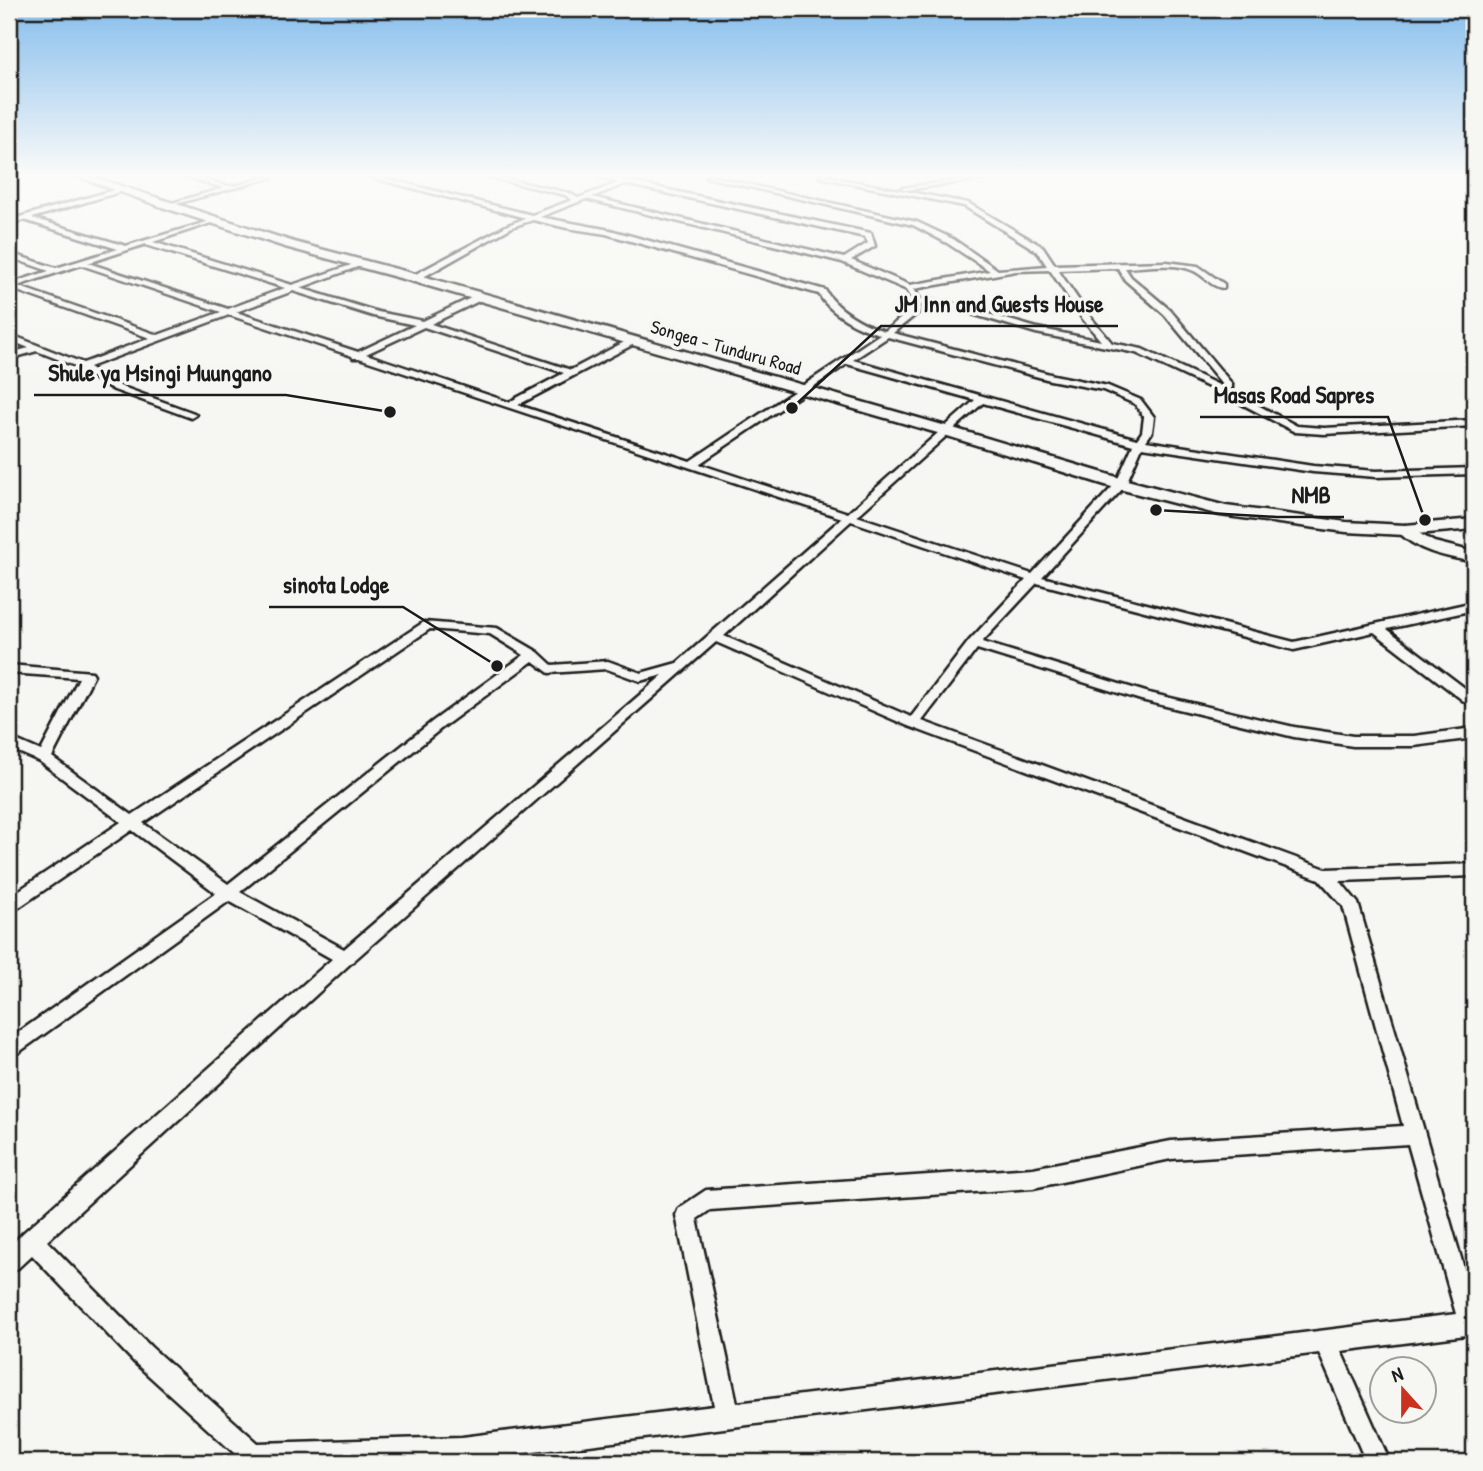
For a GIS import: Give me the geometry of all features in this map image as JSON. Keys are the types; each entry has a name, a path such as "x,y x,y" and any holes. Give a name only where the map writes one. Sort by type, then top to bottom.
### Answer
{"highway":[{"name":"Songea - Tunduru Road","path":"298,246 947,431 1121,485 1226,511 1346,527 1405,530 1474,524"}],"main road":[{"path":"1405,530 1419,542 1439,551 1474,558"}],"street":[{"path":"113,246 127,250"},
{"path":"9,286 141,246"},
{"path":"158,246 376,314 424,324 572,373"},
{"path":"415,278 474,246"},
{"path":"656,246 822,292 828,303 848,318 885,335 1053,378 1105,388 1138,402 1149,417 1147,432 1139,443 1121,485 974,644 913,723"},
{"path":"692,464 885,335 916,310 917,301 910,288 845,260 783,246"},
{"path":"845,260 869,246"},
{"path":"957,246 997,272"},
{"path":"1034,246 1056,268 1084,316 1109,345"},
{"path":"9,255 57,271"},
{"path":"80,263 1036,579 1294,646 1474,606"},
{"path":"83,366 357,264"},
{"path":"910,288 930,282 997,272 1056,268 1185,266 1201,272 1221,286"},
{"path":"1122,267 1128,278 1167,312 1229,386 1220,388"},
{"path":"9,286 157,338"},
{"path":"356,356 480,297"},
{"path":"917,301 953,306 1036,330 1139,351 1220,388 1295,429 1350,430 1474,423"},
{"path":"9,337 83,366 89,373 108,382 191,415"},
{"path":"510,405 633,341"},
{"path":"9,356 38,348"},
{"path":"845,361 1139,443 1313,469 1376,474 1474,471"},
{"path":"9,1261 345,958 715,637 983,398"},
{"path":"9,905 428,625 494,631 533,654 549,669 608,665 640,677 681,666"},
{"path":"1377,628 1474,702"},
{"path":"715,637 913,723 1325,875 1474,870"},
{"path":"974,644 1146,697 1294,732 1353,741 1414,741 1474,733"},
{"path":"9,1049 228,893 438,723 533,654"},
{"path":"9,669 88,675 44,758"},
{"path":"9,742 44,758 228,893 345,958"},
{"path":"31,1239 143,1355 254,1455 462,1449 1472,1323 1415,1134 1350,902 1325,875"},
{"path":"728,1416 686,1214 706,1200 1033,1178 1171,1150 1415,1134"},
{"path":"1325,1341 1378,1462"}],"place":[{"name":"JM Inn and Guests House","path":"792,408"},
{"name":"Shule ya Msingi Muungano","path":"390,412"},
{"name":"NMB","path":"1156,510"},
{"name":"Masas Road Sapres","path":"1425,520"},
{"name":"sinota Lodge","path":"497,666"}]}
